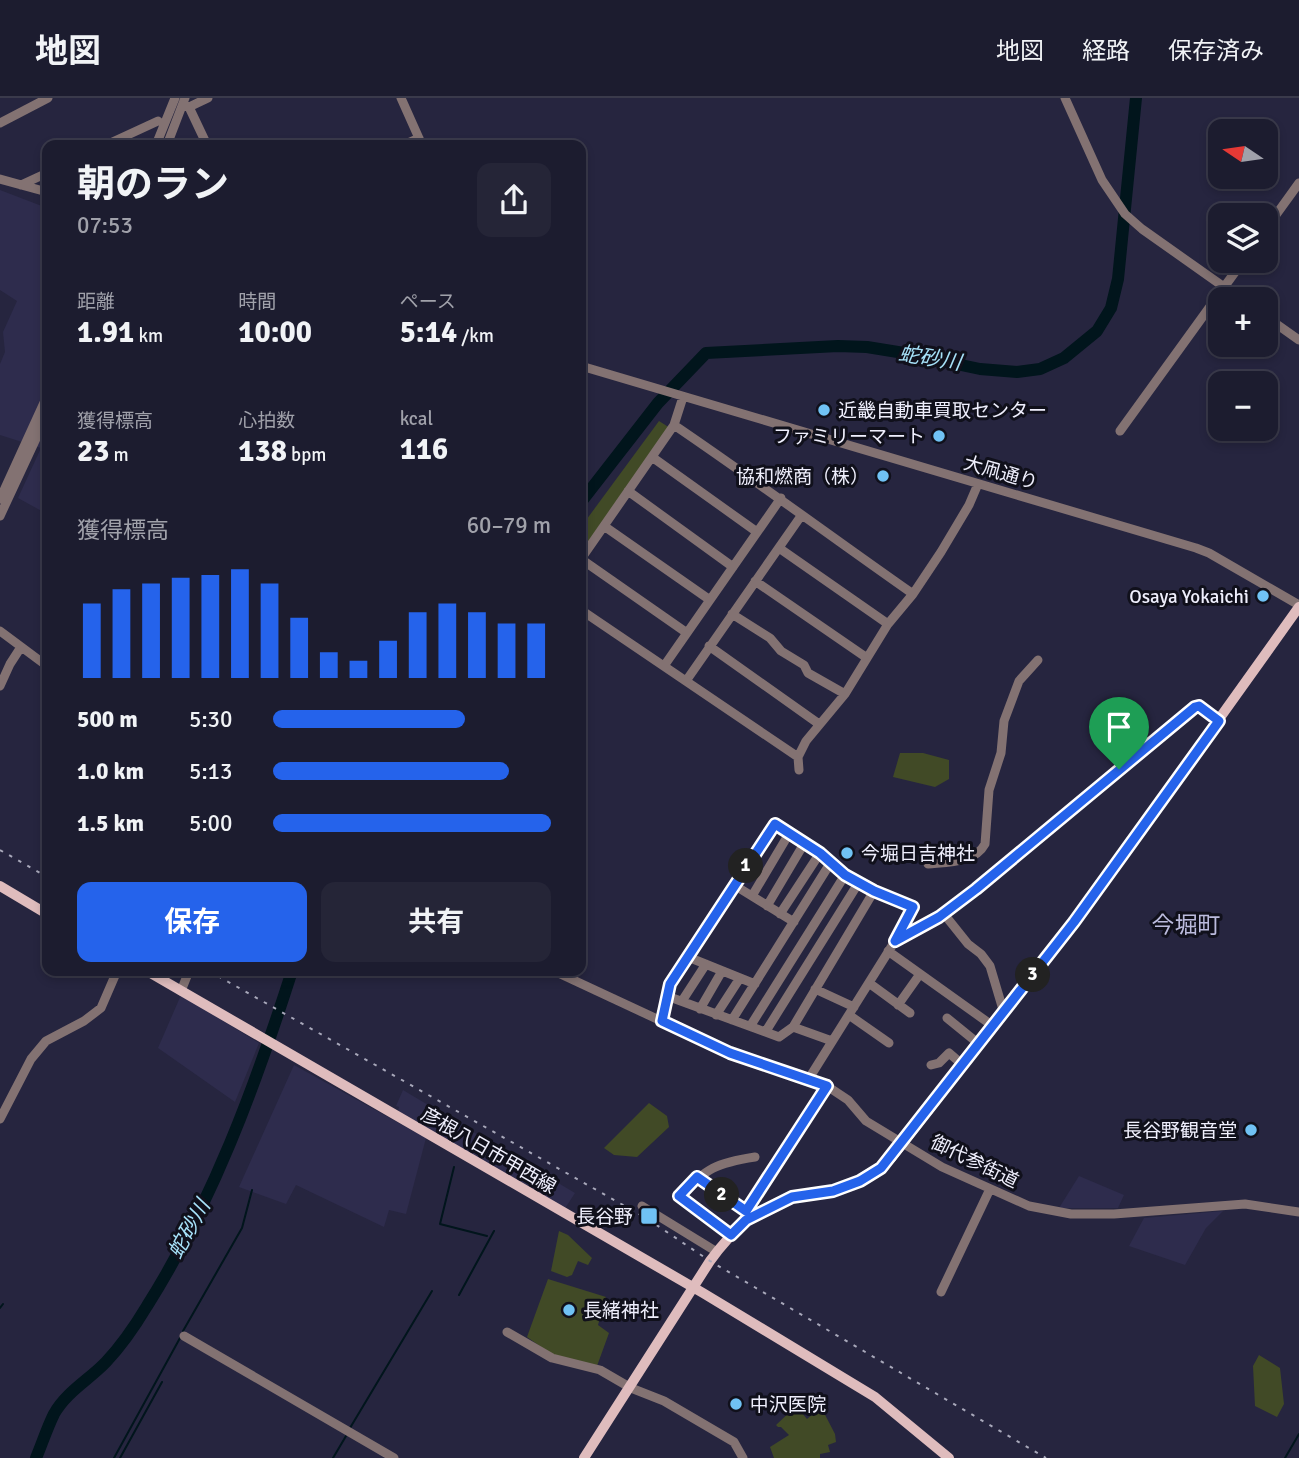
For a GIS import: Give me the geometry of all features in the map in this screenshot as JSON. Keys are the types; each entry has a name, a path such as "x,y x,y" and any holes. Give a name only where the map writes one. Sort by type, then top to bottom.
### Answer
{"main road":[{"path":"584,1458 717,1252 746,1216 792,1197 833,1191 860,1181 881,1168 902,1143 1074,922 1299,606"},
{"path":"0,886 42,911"},
{"name":"彦根八日市甲西線","path":"156,976 695,1288 875,1397 947,1456"}],"street":[{"path":"0,122 48,98"},
{"path":"181,102 208,98"},
{"path":"401,98 419,140"},
{"path":"1065,98 1102,180 1125,214 1224,287 1234,273"},
{"path":"159,140 181,102"},
{"path":"169,140 181,102"},
{"path":"181,102 204,140"},
{"path":"117,140 158,121"},
{"path":"21,186 42,176"},
{"path":"0,179 42,191"},
{"path":"1278,212 1299,183"},
{"path":"1120,431 1208,309"},
{"path":"1278,325 1299,340"},
{"name":"大凧通り","path":"586,368 1196,548 1299,606"},
{"path":"586,552 674,425 682,397"},
{"path":"0,499 42,407"},
{"path":"674,425 781,498 801,516 913,594"},
{"path":"0,516 42,426"},
{"path":"652,457 757,532"},
{"path":"799,770 798,757 806,741 845,694 888,624 913,594 941,552 978,484"},
{"path":"628,491 733,567"},
{"path":"664,666 781,498"},
{"path":"686,681 801,516"},
{"path":"604,526 710,600"},
{"path":"779,548 888,624"},
{"path":"586,562 687,633"},
{"path":"755,581 867,659"},
{"path":"586,613 798,757"},
{"path":"732,614 770,638 780,652 804,666 808,673 845,694"},
{"path":"0,631 42,662"},
{"path":"709,646 819,724"},
{"path":"0,686 9,664 21,647"},
{"path":"928,864 973,858 981,853 985,844 990,780 1000,753 1004,721 1019,681 1038,660"},
{"path":"895,941 944,914 1195,707 1199,706 1219,721"},
{"path":"662,1021 670,984 775,824 805,842 845,875 874,891 913,907 895,941 808,1080"},
{"path":"752,896 790,832"},
{"path":"767,906 805,842"},
{"path":"780,914 820,853"},
{"path":"732,1020 831,862"},
{"path":"751,1025 845,875"},
{"path":"766,1031 859,882"},
{"path":"734,885 794,922"},
{"path":"667,996 779,1037 793,1027 874,891"},
{"path":"944,914 990,967 1004,1013"},
{"path":"888,951 993,1026"},
{"path":"688,957 755,984"},
{"path":"682,1001 706,964"},
{"path":"700,1009 722,971"},
{"path":"898,1005 920,974"},
{"path":"0,1119 32,1059 46,1041 101,1008 115,976"},
{"path":"181,990 187,976"},
{"name":"御代参街道","path":"565,976 730,1053 827,1086 848,1100 866,1121 942,1167 1029,1206 1072,1214 1114,1214 1245,1204 1299,1212"},
{"path":"716,1015 740,978"},
{"path":"869,983 910,1013"},
{"path":"815,989 851,1011 889,1042"},
{"path":"947,1018 979,1044"},
{"path":"793,1027 832,1041"},
{"path":"931,1065 939,1063 949,1053 963,1065"},
{"path":"697,1177 746,1216 827,1086"},
{"path":"731,1235 679,1196 697,1177 711,1168 728,1161 755,1157"},
{"path":"941,1292 990,1189"},
{"path":"642,1206 717,1252"},
{"path":"507,1332 552,1358 600,1370 631,1388 664,1401 734,1442 743,1458"},
{"path":"184,1336 394,1458"},
{"path":"932,1458 947,1456"}],"shaded area":[{"path":"0,190 42,206 42,511 18,498 41,448 0,435 0,364 5,352 3,332 17,301 0,290"},
{"path":"181,995 259,1043 235,1102 158,1048"},
{"path":"294,1065 426,1138 406,1214 389,1210 384,1227 296,1185 286,1204 239,1187"},
{"path":"403,1090 575,1193 564,1210 398,1111 399,1107 396,1106"},
{"path":"1079,1176 1124,1195 1118,1208 1059,1208"},
{"path":"1223,1211 1206,1228 1185,1265 1129,1246 1144,1218"}],"green space":[{"path":"659,421 670,428 586,548 586,520"},
{"path":"900,753 923,753 949,760 949,779 935,787 893,777"},
{"path":"649,1103 667,1116 669,1127 637,1157 614,1155 604,1148"},
{"path":"559,1231 568,1235 592,1258 588,1265 578,1261 572,1275 567,1277 551,1271"},
{"name":"長緒神社","path":"548,1279 606,1297 598,1325 609,1333 597,1366 554,1356 527,1337"},
{"path":"1259,1355 1280,1368 1284,1404 1277,1417 1255,1406 1253,1366"},
{"path":"796,1406 807,1419 821,1407 835,1434 836,1442 828,1445 830,1452 820,1454 820,1458 774,1458 770,1447 789,1435 776,1425"}],"waterway":[{"name":"蛇砂川","path":"586,496 658,403 706,353 867,347 980,369 1017,372 1040,369 1064,358 1097,331 1111,308 1118,279 1136,98"},
{"name":"蛇砂川","path":"36,1458 59,1406 106,1362 128,1335 192,1227 247,1101 290,976"},
{"path":"454,1167 440,1224 487,1236"},
{"path":"183,1331 242,1228 252,1190"},
{"path":"459,1295 494,1231"},
{"path":"350,1428 432,1291"},
{"path":"0,1308 3,1304"},
{"path":"114,1458 180,1338"},
{"path":"120,1458 162,1382"},
{"path":"1285,1458 1299,1434"},
{"path":"333,1458 346,1436"}],"railway":[{"path":"0,850 42,874"},
{"path":"218,976 646,1218 710,1261 1046,1458"}],"place":[{"name":"近畿自動車買取センター","path":"824,410"},
{"name":"ファミリーマート","path":"939,436"},
{"name":"協和燃商（株）","path":"883,476"},
{"name":"Osaya Yokaichi","path":"1263,596"},
{"name":"今堀日吉神社","path":"847,853"},
{"name":"長谷野観音堂","path":"1251,1130"},
{"name":"長谷野","path":"649,1216"},
{"name":"長緒神社","path":"569,1310"},
{"name":"中沢医院","path":"736,1404"}],"district":[{"name":"今堀町","path":"1186,925"}],"route":[{"path":"1199,706 1219,721 1074,922 881,1168 860,1181 833,1191 792,1197 767,1208 746,1220 731,1235 679,1196 697,1177 746,1211 827,1086 730,1053 662,1021 670,984 775,824 799,837 845,875 874,891 913,907 895,941 944,914 1119,769 1195,707 1199,706"}]}
